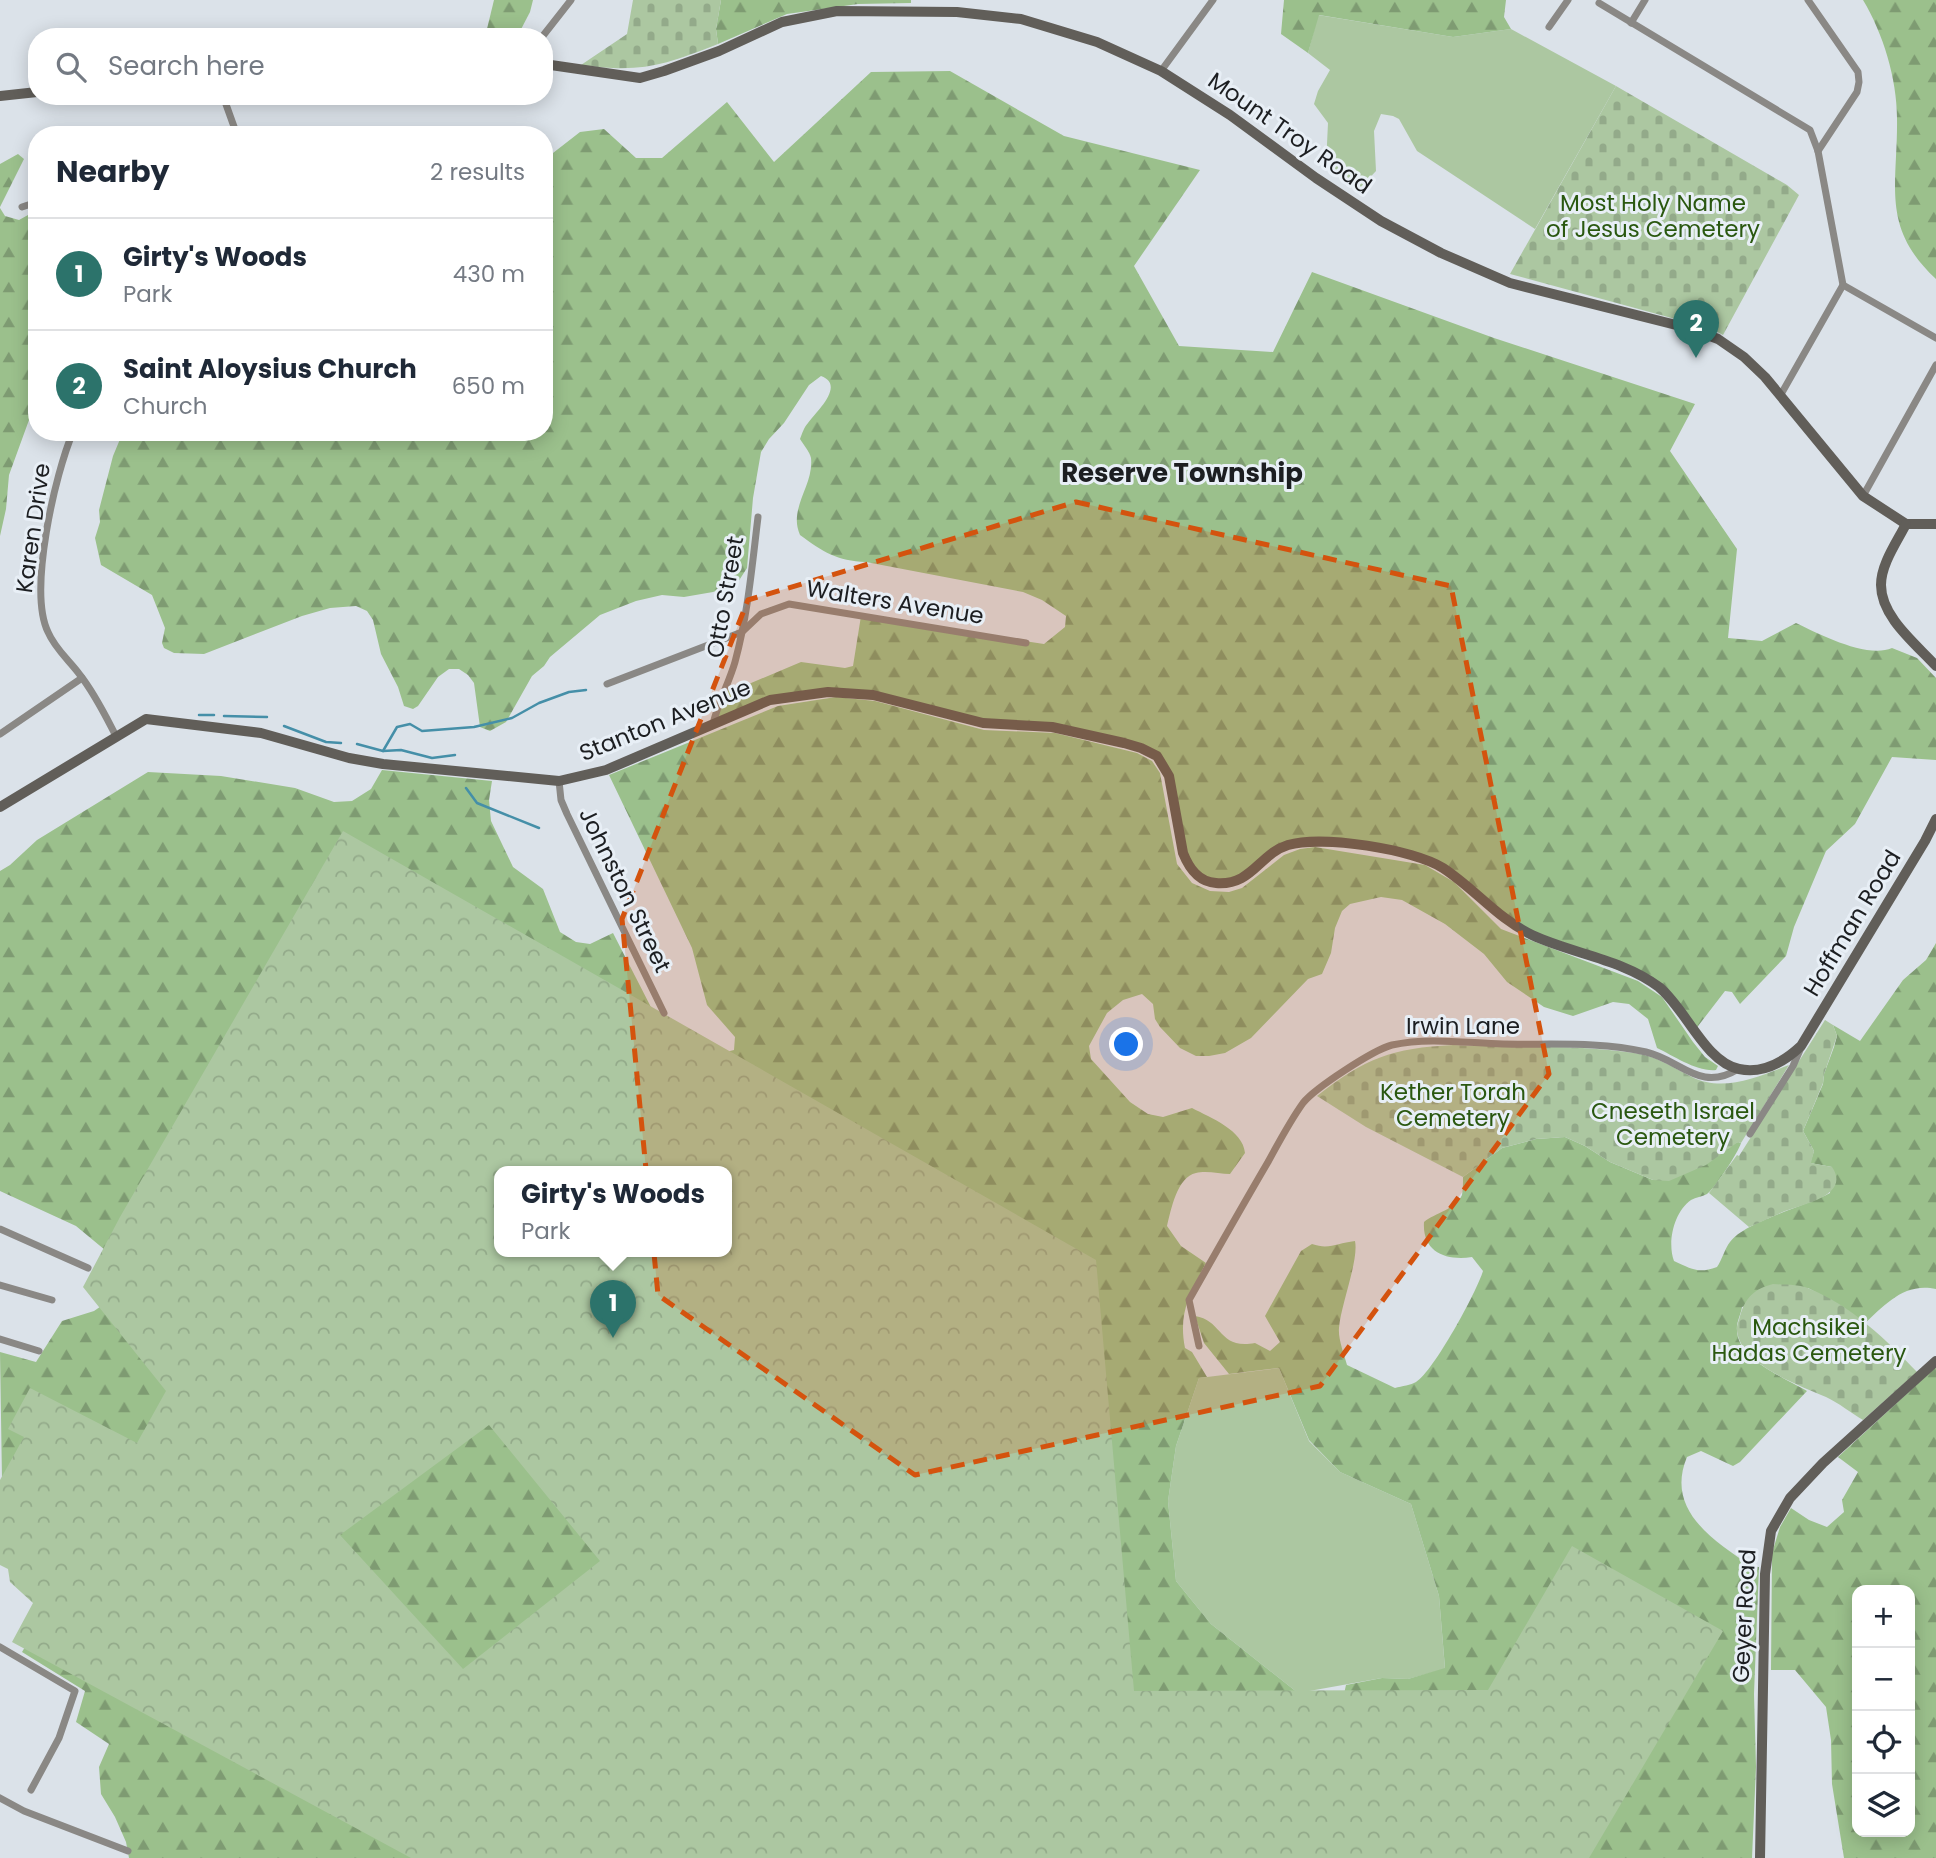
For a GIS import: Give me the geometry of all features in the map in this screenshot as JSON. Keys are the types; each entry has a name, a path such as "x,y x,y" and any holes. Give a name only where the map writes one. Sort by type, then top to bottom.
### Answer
{"street":[{"path":"549,28 571,0"},
{"path":"1161,71 1213,0"},
{"path":"1549,27 1568,0"},
{"path":"1631,23 1645,0"},
{"path":"1808,0 1858,72 1859,82 1857,92 1818,151"},
{"path":"1600,3 1810,130 1818,151 1843,285 1780,396"},
{"name":"Mount Troy Road","path":"553,65 640,78 719,51 782,22 837,11 978,13 1046,25 1097,42 1161,71 1230,115 1327,186 1410,237 1510,283 1692,329 1718,339 1744,357 1765,377 1863,496 1906,524"},
{"path":"0,96 28,93"},
{"path":"226,105 234,126"},
{"path":"22,207 28,205"},
{"path":"1843,285 1936,338"},
{"path":"1863,496 1936,365"},
{"name":"Karen Drive","path":"70,441 57,476 41,591 42,617 47,630 93,693 116,736"},
{"name":"Otto Street","path":"713,724 716,709 734,665 746,615 758,517"},
{"path":"1936,524 1906,524 1885,566 1881,584 1885,604 1896,622 1936,666"},
{"name":"Walters Avenue","path":"607,684 742,632 761,614 789,604 1026,643"},
{"path":"0,734 82,678"},
{"name":"Stanton Avenue","path":"0,807 146,719 261,733 349,758 383,764 559,781 606,770 770,701 801,694 850,692 873,695 983,723 1052,727 1142,748 1157,757 1169,776 1182,853 1194,874 1211,883 1230,884 1242,879 1277,851 1297,844 1325,841 1389,850 1426,859 1459,880 1504,919 1533,935 1632,971 1657,986 1678,1006 1711,1052 1738,1069"},
{"name":"Johnston Street","path":"559,781 561,800 567,814 664,1013"},
{"name":"Hoffman Road","path":"1750,1134 1793,1066 1801,1046 1936,819"},
{"name":"Irwin Lane","path":"1199,1346 1189,1300 1242,1206 1305,1101 1370,1053 1392,1045 1428,1042 1616,1045 1658,1055 1701,1078 1728,1076 1738,1069"},
{"name":"Hoffman Road","path":"1738,1069 1751,1070 1778,1063 1801,1046"},
{"path":"0,1229 88,1268"},
{"path":"0,1285 52,1300"},
{"path":"0,1339 39,1351"},
{"name":"Geyer Road","path":"1760,1858 1764,1601 1767,1549 1771,1531 1780,1513 1803,1482 1936,1361"},
{"path":"0,1647 75,1691 59,1738 30,1790"},
{"path":"0,1798 24,1811 128,1851"}],"highlighted area":[{"path":"1076,502 1451,586 1549,1074 1320,1386 915,1475 658,1295 622,919 748,600"}],"green space":[{"path":"494,0 533,0 522,28 487,28"},
{"path":"633,0 721,0 716,29 718,44 651,66 620,68 581,65 627,34"},
{"path":"721,0 911,0 911,3 858,4 787,14 718,44 716,29"},
{"path":"1284,0 1506,0 1504,17 1511,29 1453,37 1319,15 1308,53 1281,34"},
{"path":"1863,0 1936,0 1936,279 1918,260 1899,223 1895,185 1895,88 1883,42"},
{"path":"1318,15 1453,37 1511,29 1616,86 1535,229 1417,151 1399,119 1393,116 1381,114 1374,131 1376,171 1360,188 1326,165 1328,123 1314,104 1330,70 1308,53"},
{"path":"950,71 1064,136 1200,170 1134,266 1179,346 1273,352 1312,272 1494,338 1695,404 1670,451 1737,549 1728,638 1762,641 1796,623 1857,648 1882,651 1892,648 1917,658 1936,678 1936,760 1892,757 1855,824 1826,851 1794,927 1786,956 1740,1004 1732,992 1725,991 1695,1030 1657,986 1533,935 1426,859 1325,841 1287,845 1242,879 1211,883 1188,865 1169,776 1157,756 1079,732 983,723 873,695 801,694 713,724 724,689 744,686 801,662 845,668 853,666 861,616 1044,644 1065,627 1066,616 1042,600 1023,592 838,558 800,535 797,516 809,478 811,458 800,439 805,426 830,392 828,380 821,376 809,385 761,452 753,498 747,568 738,582 713,592 684,597 662,595 636,601 600,615 550,657 532,676 506,722 490,731 480,727 474,683 459,669 449,669 438,677 418,706 413,709 404,706 398,687 381,654 373,620 367,611 356,606 330,608 302,616 204,654 174,653 164,648 162,643 165,628 152,595 101,565 95,538 100,522 99,510 119,441 553,441 553,153 580,132 604,129 636,158 662,158 727,102 774,162 871,72"},
{"name":"Most Holy Name of Jesus Cemetery","path":"1616,86 1787,185 1799,195 1723,335 1712,329 1510,274"},
{"path":"18,154 24,159 0,207 0,164"},
{"path":"0,208 5,216 19,220 28,215 28,423 9,475 0,536"},
{"path":"836,697 875,701 984,730 1055,733 1137,753 1152,761 1160,773 1177,864 1192,883 1210,891 1229,892 1242,888 1284,855 1315,847 1425,865 1454,882 1501,929 1638,981 1662,997 1705,1057 1718,1066 1716,1070 1701,1069 1657,1048 1648,1019 1629,1004 1613,1002 1573,1016 1544,1007 1507,982 1484,954 1445,924 1402,900 1381,897 1350,904 1342,911 1335,928 1331,953 1322,974 1308,979 1251,1038 1225,1053 1196,1056 1180,1048 1160,1027 1155,1019 1153,1004 1142,994 1123,1000 1107,1013 1089,1046 1091,1059 1130,1102 1148,1114 1163,1117 1192,1108 1232,1131 1243,1145 1245,1153 1230,1174 1200,1172 1184,1181 1176,1195 1167,1226 1181,1246 1206,1263 1190,1294 1183,1324 1185,1348 1192,1352 1207,1377 1199,1378 1176,1446 1168,1501 1176,1581 1211,1624 1298,1693 1040,1858 129,1858 126,1842 101,1794 99,1767 109,1744 76,1722 85,1691 22,1652 44,1615 3,1543 0,1352 36,1362 62,1321 94,1311 110,1300 105,1250 76,1226 0,1191 0,871 37,840 148,772 221,776 295,788 334,802 352,801 371,789 382,770 492,781 489,800 491,821 513,867 543,889 560,932 576,942 590,944 613,933 656,1017 714,1055 734,1050 735,1037 707,1005 692,948 609,775 778,706"},
{"path":"343,831 1096,1260 1134,1691 1488,1690 1572,1546 1723,1631 1589,1858 411,1858 12,1642 33,1603 10,1582 8,1569 0,1565 0,1480 24,1437 8,1429 30,1388 137,1443 166,1391 83,1287 120,1217","holes":["489,1425 600,1561 463,1669 340,1535"]},
{"path":"1936,943 1936,1289 1914,1289 1905,1292 1864,1324 1836,1303 1808,1288 1742,1307 1737,1330 1745,1350 1775,1374 1807,1391 1740,1462 1733,1466 1701,1451 1687,1457 1682,1476 1682,1493 1696,1522 1751,1566 1759,1567 1752,1858 1135,1858 1337,1725 1346,1685 1382,1678 1408,1679 1445,1668 1439,1596 1411,1504 1340,1472 1309,1440 1279,1368 1229,1374 1204,1343 1195,1316 1211,1323 1227,1339 1243,1344 1255,1343 1270,1351 1280,1342 1265,1316 1301,1251 1312,1244 1328,1246 1355,1241 1356,1249 1339,1328 1347,1365 1395,1388 1416,1382 1444,1347 1483,1271 1472,1257 1445,1256 1431,1247 1424,1232 1424,1222 1455,1204 1462,1195 1463,1177 1502,1148 1536,1139 1565,1137 1610,1162 1653,1180 1741,1143 1711,1190 1685,1205 1676,1220 1672,1237 1674,1261 1700,1270 1717,1267 1728,1245 1737,1235 1761,1221 1830,1193 1832,1167 1810,1163 1814,1151 1803,1131 1823,1084 1834,1047 1837,1036 1833,1025 1860,1041 1903,980 1926,960"},
{"path":"1825,1020 1833,1025 1837,1036 1823,1083 1803,1131 1814,1151 1811,1163 1832,1167 1836,1177 1835,1185 1823,1197 1749,1227 1709,1193 1737,1155 1739,1156"},
{"name":"Kether Torah Cemetery","path":"1453,1045 1566,1047 1642,1054 1704,1082 1716,1083 1741,1081 1789,1065 1741,1143 1738,1142 1706,1165 1669,1181 1653,1180 1610,1162 1565,1137 1536,1139 1502,1148 1463,1177 1366,1127 1317,1096 1350,1072 1380,1057 1413,1049"},
{"name":"Machsikei Hadas Cemetery","path":"1773,1284 1806,1287 1840,1304 1881,1336 1917,1372 1863,1420 1831,1399 1773,1372 1749,1354 1741,1343 1737,1329 1748,1298 1761,1288"},
{"path":"1936,1367 1936,1858 1844,1858 1832,1784 1831,1740 1826,1707 1795,1670 1771,1670 1772,1553 1780,1527 1791,1508 1809,1520 1827,1527 1844,1512 1842,1500 1858,1472 1838,1457"},
{"path":"1279,1368 1309,1441 1340,1472 1411,1504 1439,1596 1445,1669 1408,1679 1382,1678 1298,1693 1211,1624 1176,1581 1168,1501 1176,1446 1199,1378"}],"waterway":[{"path":"383,751 397,727 410,724 422,731 474,727 512,718 539,703 569,692 586,690"},
{"path":"199,715 214,715"},
{"path":"224,716 267,717"},
{"path":"284,726 326,742 341,743"},
{"path":"357,744 383,751 401,750 432,758 455,755"},
{"path":"466,788 477,803 539,828"}],"place":[{"name":"Saint Aloysius Church","path":"1696,358"},
{"name":"Girty's Woods","path":"613,1338"}],"district":[{"name":"Reserve Township","path":"1182,473"}],"park label":[{"name":"Cneseth Israel Cemetery","path":"1673,1124"}]}
